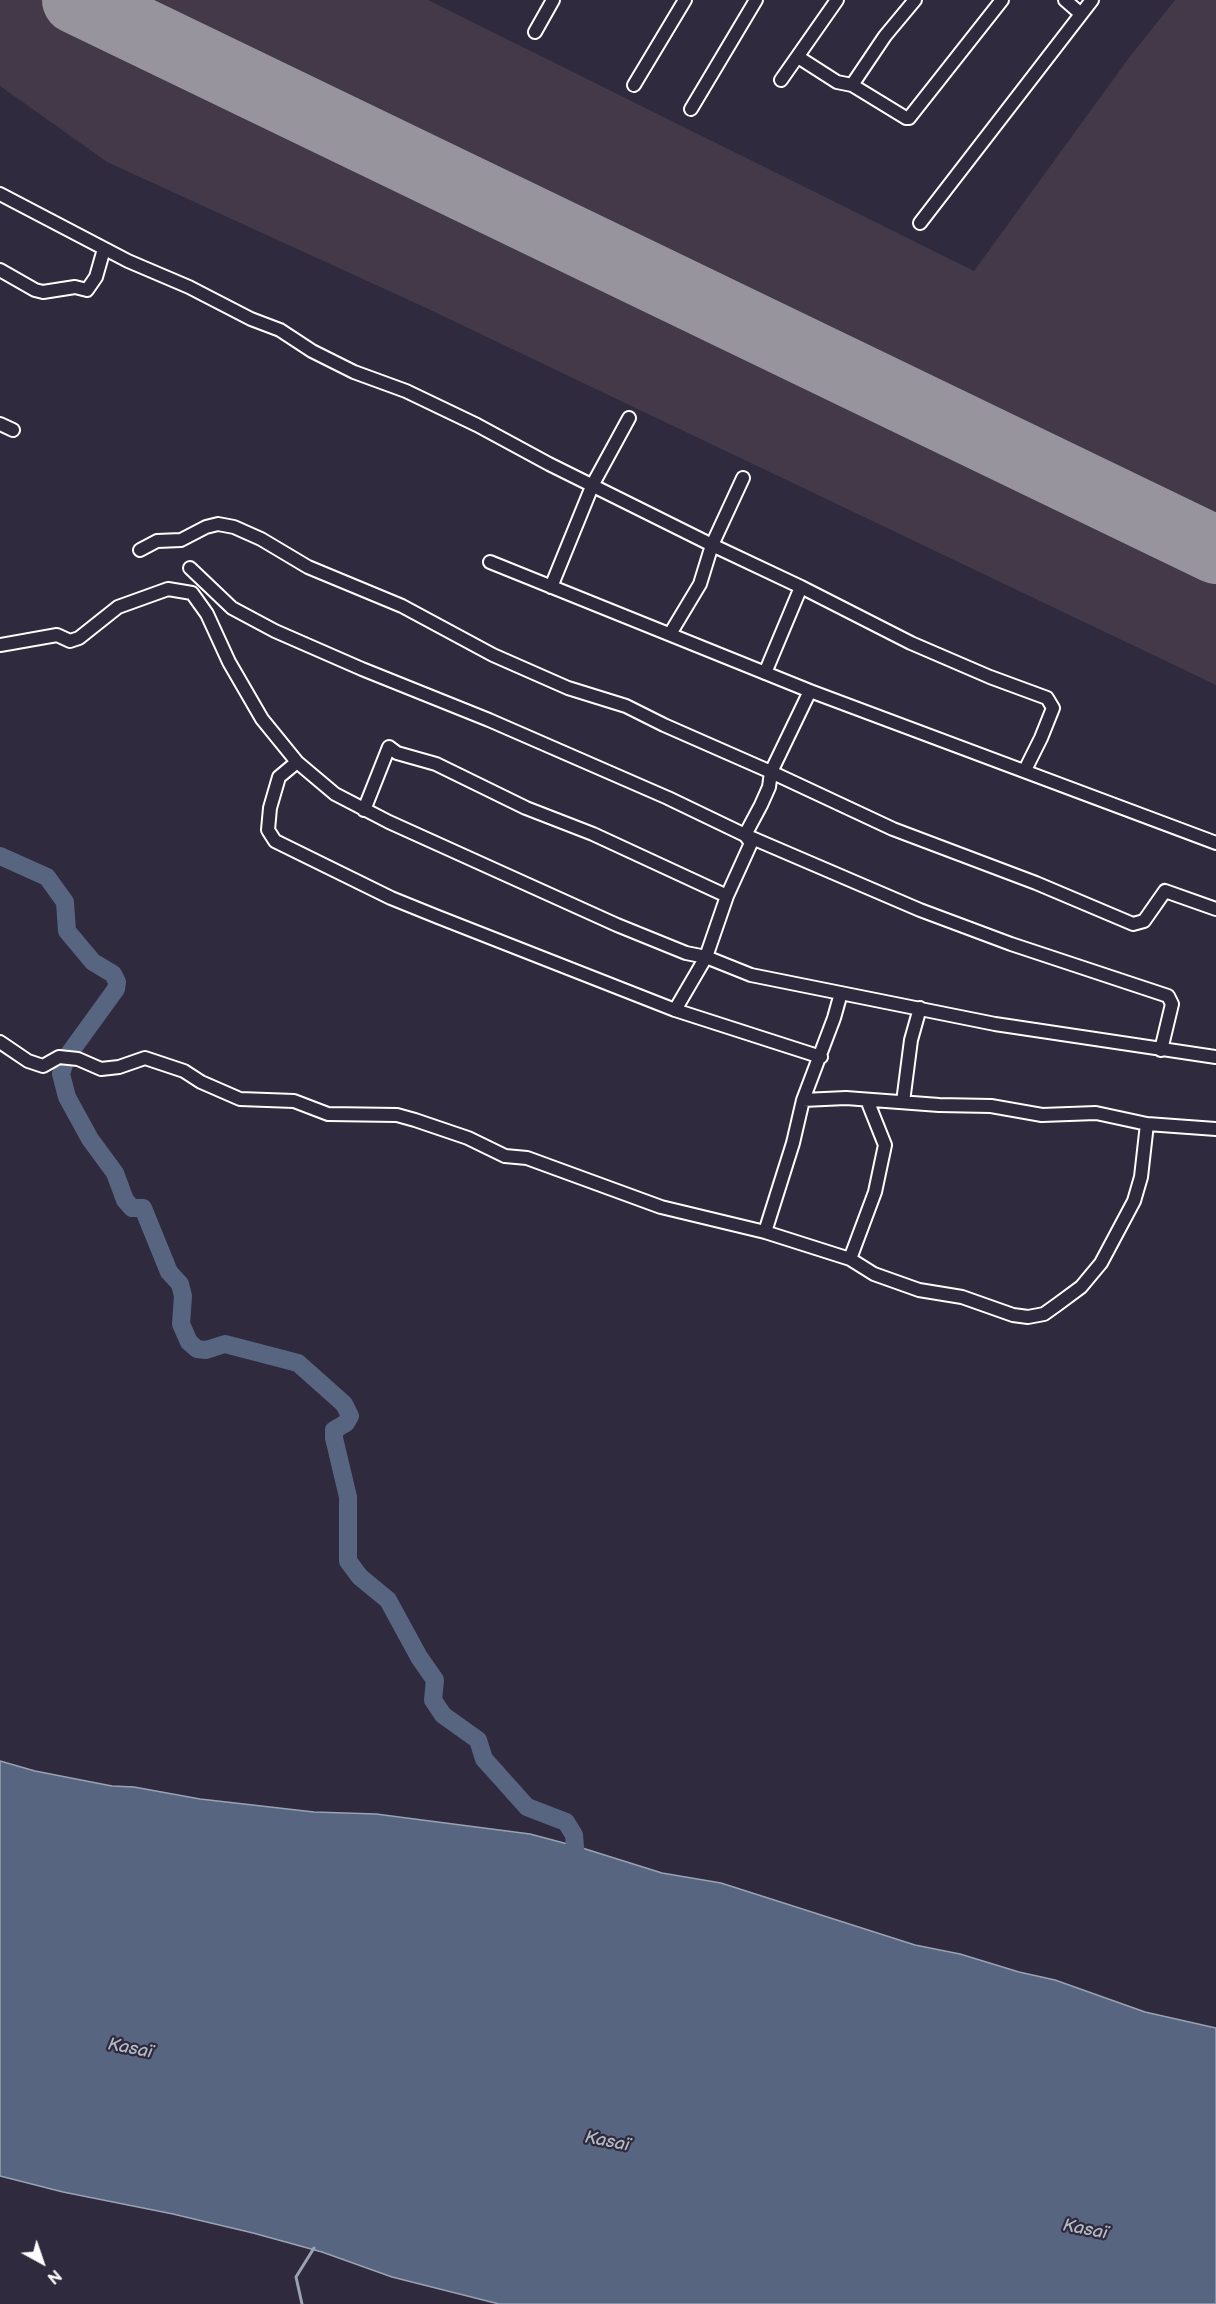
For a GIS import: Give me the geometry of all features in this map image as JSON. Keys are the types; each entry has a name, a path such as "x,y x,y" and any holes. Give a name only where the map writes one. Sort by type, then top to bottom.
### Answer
{"street":[{"path":"535,32 553,0"},
{"path":"634,85 685,0"},
{"path":"691,109 756,0"},
{"path":"781,80 837,0"},
{"path":"852,85 885,36 915,0"},
{"path":"798,57 837,82 852,85 909,118 1002,0"},
{"path":"1065,0 1081,14"},
{"path":"920,223 1092,0"},
{"path":"0,194 104,249 189,287 251,320 280,330 312,351 354,372 406,391 712,545 801,586 911,643 990,677 1047,698 1053,708 1025,770"},
{"path":"0,270 35,290 51,291 75,287 87,290 96,277 104,249"},
{"path":"551,586 593,484 629,418"},
{"path":"0,424 13,430"},
{"path":"670,634 700,584 712,545 743,478"},
{"path":"140,550 157,541 181,540 206,527 218,524 234,527 261,539 308,567 402,606 493,655 568,688 626,706 893,829 1035,883 1133,924 1144,921 1166,891 1216,909"},
{"path":"490,562 810,691 1216,843"},
{"path":"190,568 232,608 275,631 489,720 668,798 745,835 920,910 1105,977 1168,996 1172,1004 1161,1050"},
{"path":"765,673 801,586"},
{"path":"0,645 57,635 70,641 79,638 118,607 168,589 192,593 207,614 229,662 262,719 297,762 335,794 364,810 617,926 751,975 995,1024 1216,1058"},
{"path":"745,835 765,796 771,772 810,691"},
{"path":"364,810 389,747 397,753 436,764 526,808 593,834 727,896"},
{"path":"297,762 279,777 270,808 268,830 275,841 391,898 675,1010 821,1057"},
{"path":"675,1010 706,957 727,896 751,843 745,835"},
{"path":"765,1232 793,1143 803,1100 821,1057 841,993"},
{"path":"903,1102 911,1040 920,1008"},
{"path":"0,1042 28,1061 43,1066 59,1058 78,1059 101,1069 119,1067 145,1058 184,1071 201,1082 240,1099 294,1101 328,1114 397,1115 468,1138 505,1156 526,1158 661,1207 765,1232 850,1259 874,1274 919,1290 962,1297 1013,1315 1028,1317 1044,1314 1081,1287 1101,1263 1124,1221 1141,1177 1147,1124"},
{"path":"803,1100 846,1098 991,1106 1042,1115 1096,1113 1147,1124 1216,1129"},
{"path":"850,1259 874,1192 885,1145 867,1100"}],"shaded area":[{"path":"0,0 428,0 974,271 1131,55 1175,0 1216,0 1216,685 424,307 107,162 0,86"}],"water":[{"name":"Kasaï","path":"0,1761 35,1771 112,1786 134,1787 200,1799 314,1812 376,1814 530,1834 662,1873 721,1883 915,1945 960,1954 1055,1980 1145,2012 1216,2028 1216,2304 499,2304 392,2277 322,2252 253,2233 0,2176"}],"waterway":[{"path":"0,856 47,877 65,902 67,931 93,962 113,974 117,982 116,989 66,1058 61,1074 67,1097 90,1139 115,1173 125,1200 132,1208 143,1208 169,1272 180,1284 183,1296 181,1324 189,1342 197,1349 206,1350 225,1344 298,1363 344,1404 350,1416 346,1423 334,1430 334,1438 348,1497 348,1561 360,1577 388,1600 419,1657 435,1680 433,1700 443,1715 478,1740 484,1759 527,1807 566,1822 574,1835 577,1871"},
{"path":"302,2304 296,2277 314,2248"}],"runway":[{"path":"76,0 1216,550"}]}
